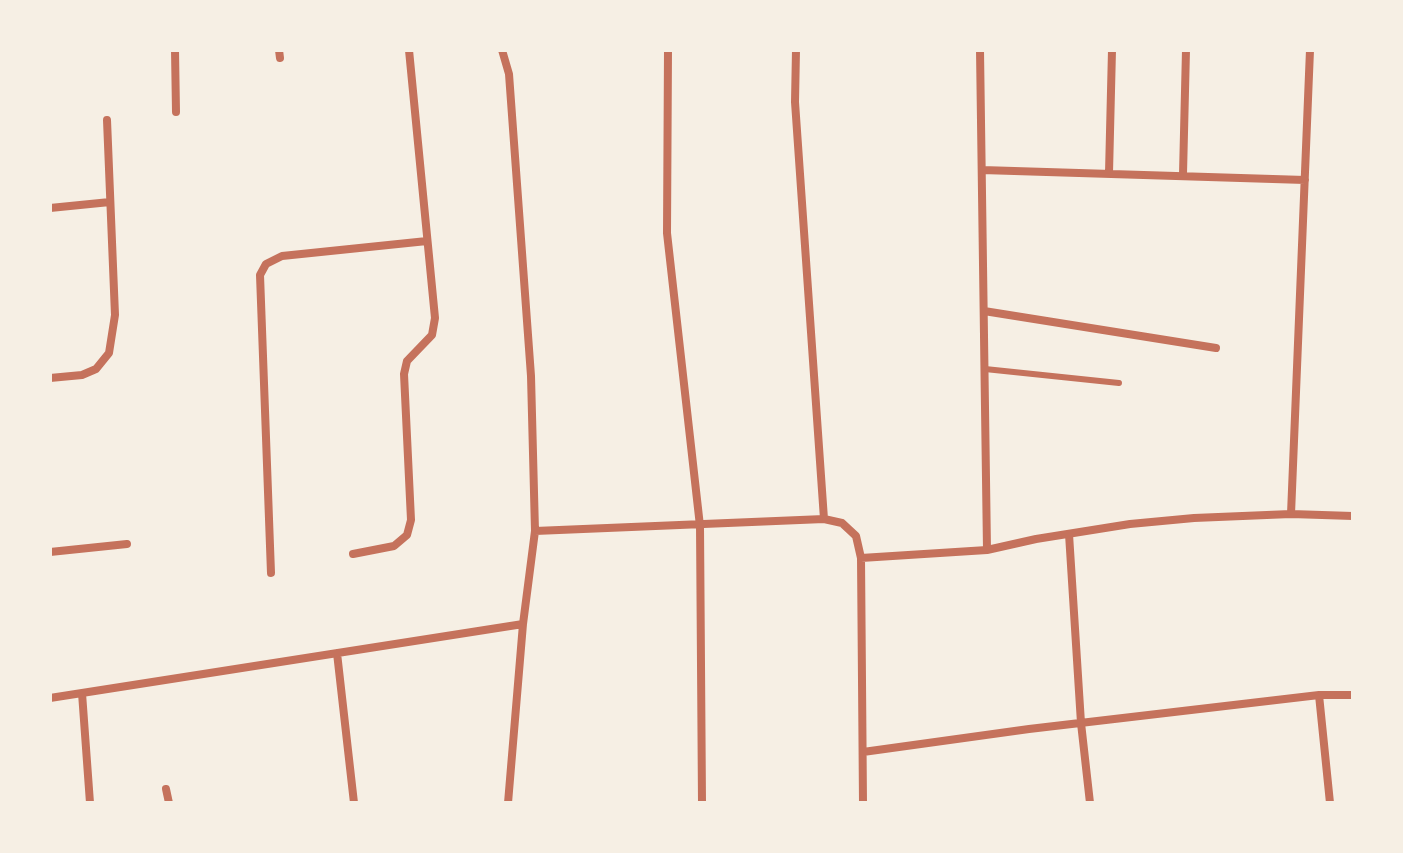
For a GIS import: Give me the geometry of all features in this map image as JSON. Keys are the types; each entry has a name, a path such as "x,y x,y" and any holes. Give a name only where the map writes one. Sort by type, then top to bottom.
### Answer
{"street":[{"path":"175,50 176,112"},
{"path":"353,554 394,546 403,541 411,520 404,374 407,361 432,335 435,318 409,50"},
{"path":"502,50 509,74 531,376 535,531 523,624 508,803"},
{"path":"668,50 667,233 700,526 702,803"},
{"path":"796,50 795,102 824,519"},
{"path":"980,50 987,550"},
{"path":"1109,173 1112,50"},
{"path":"1183,174 1186,50"},
{"path":"1291,514 1310,50"},
{"path":"50,378 82,375 96,369 109,353 115,315 107,120"},
{"path":"982,170 1305,180"},
{"path":"50,208 110,202"},
{"path":"271,573 260,275 266,264 282,256 427,241"},
{"path":"984,311 1216,348"},
{"path":"861,558 987,550 1069,534 1194,518 1291,514 1353,516"},
{"path":"535,531 824,519 842,523 856,536 861,558 863,803"},
{"path":"1069,534 1081,723 1090,803"},
{"path":"50,552 127,544"},
{"path":"50,698 523,624"},
{"path":"337,653 354,803"},
{"path":"82,693 90,803"},
{"path":"863,752 1319,695 1353,695"},
{"path":"1319,695 1330,803"},
{"path":"166,789 169,803"}],"lane":[{"path":"985,369 1119,383"}]}
